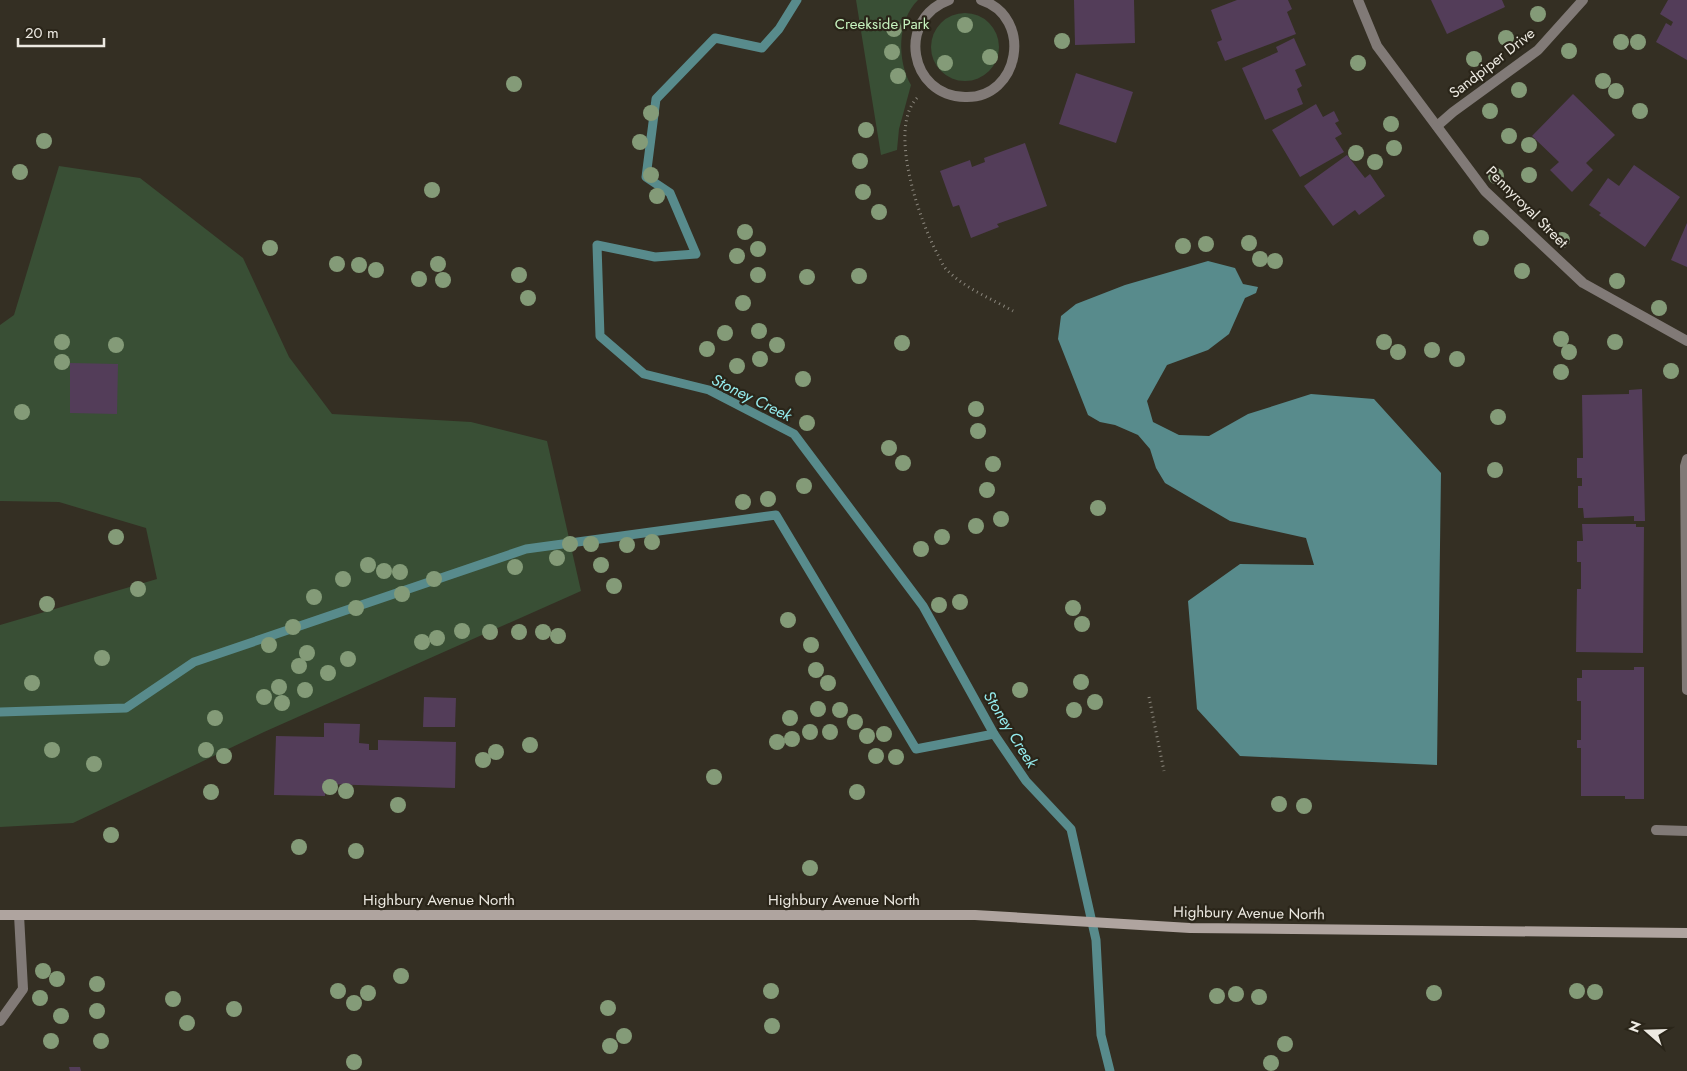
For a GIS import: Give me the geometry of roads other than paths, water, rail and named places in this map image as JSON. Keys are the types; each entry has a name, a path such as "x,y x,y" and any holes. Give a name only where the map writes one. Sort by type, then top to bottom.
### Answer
{"main road":[{"name":"Highbury Avenue North","path":"0,915 974,915 1190,928 1687,933"}],"street":[{"path":"949,0 940,3 927,14 918,27 914,44 916,60 923,76 934,88 949,95 966,98 982,94 996,86 1007,74 1014,59 1015,42 1010,26 1001,12 988,2 981,0"},
{"name":"Pennyroyal Street","path":"1358,0 1377,46 1485,190 1583,283 1687,341"},
{"name":"Sandpiper Drive","path":"1437,126 1453,112 1538,50 1583,0"},
{"path":"1687,459 1685,466 1687,690"},
{"path":"1656,830 1687,831"},
{"path":"0,1021 23,989 19,915"}],"water":[{"path":"1208,261 1235,268 1243,284 1258,287 1256,293 1245,298 1229,334 1208,350 1167,365 1147,401 1153,422 1179,435 1209,436 1248,414 1311,394 1374,399 1441,473 1437,765 1240,756 1197,709 1188,601 1240,564 1314,565 1306,538 1230,521 1165,483 1156,468 1150,449 1138,435 1115,425 1100,422 1088,415 1058,339 1061,316 1076,304 1125,285"}],"waterway":[{"name":"Stoney Creek","path":"797,0 779,29 762,48 715,38 656,99 646,177 670,193 696,254 655,257 597,245 600,336 644,374 709,390 794,434 923,606 994,734 1026,781 1071,829 1096,940 1101,1035 1110,1071"},
{"path":"0,712 126,708 194,662 526,549 776,515 916,749 994,734"}],"park label":[{"name":"Creekside Park","path":"882,24"}]}
